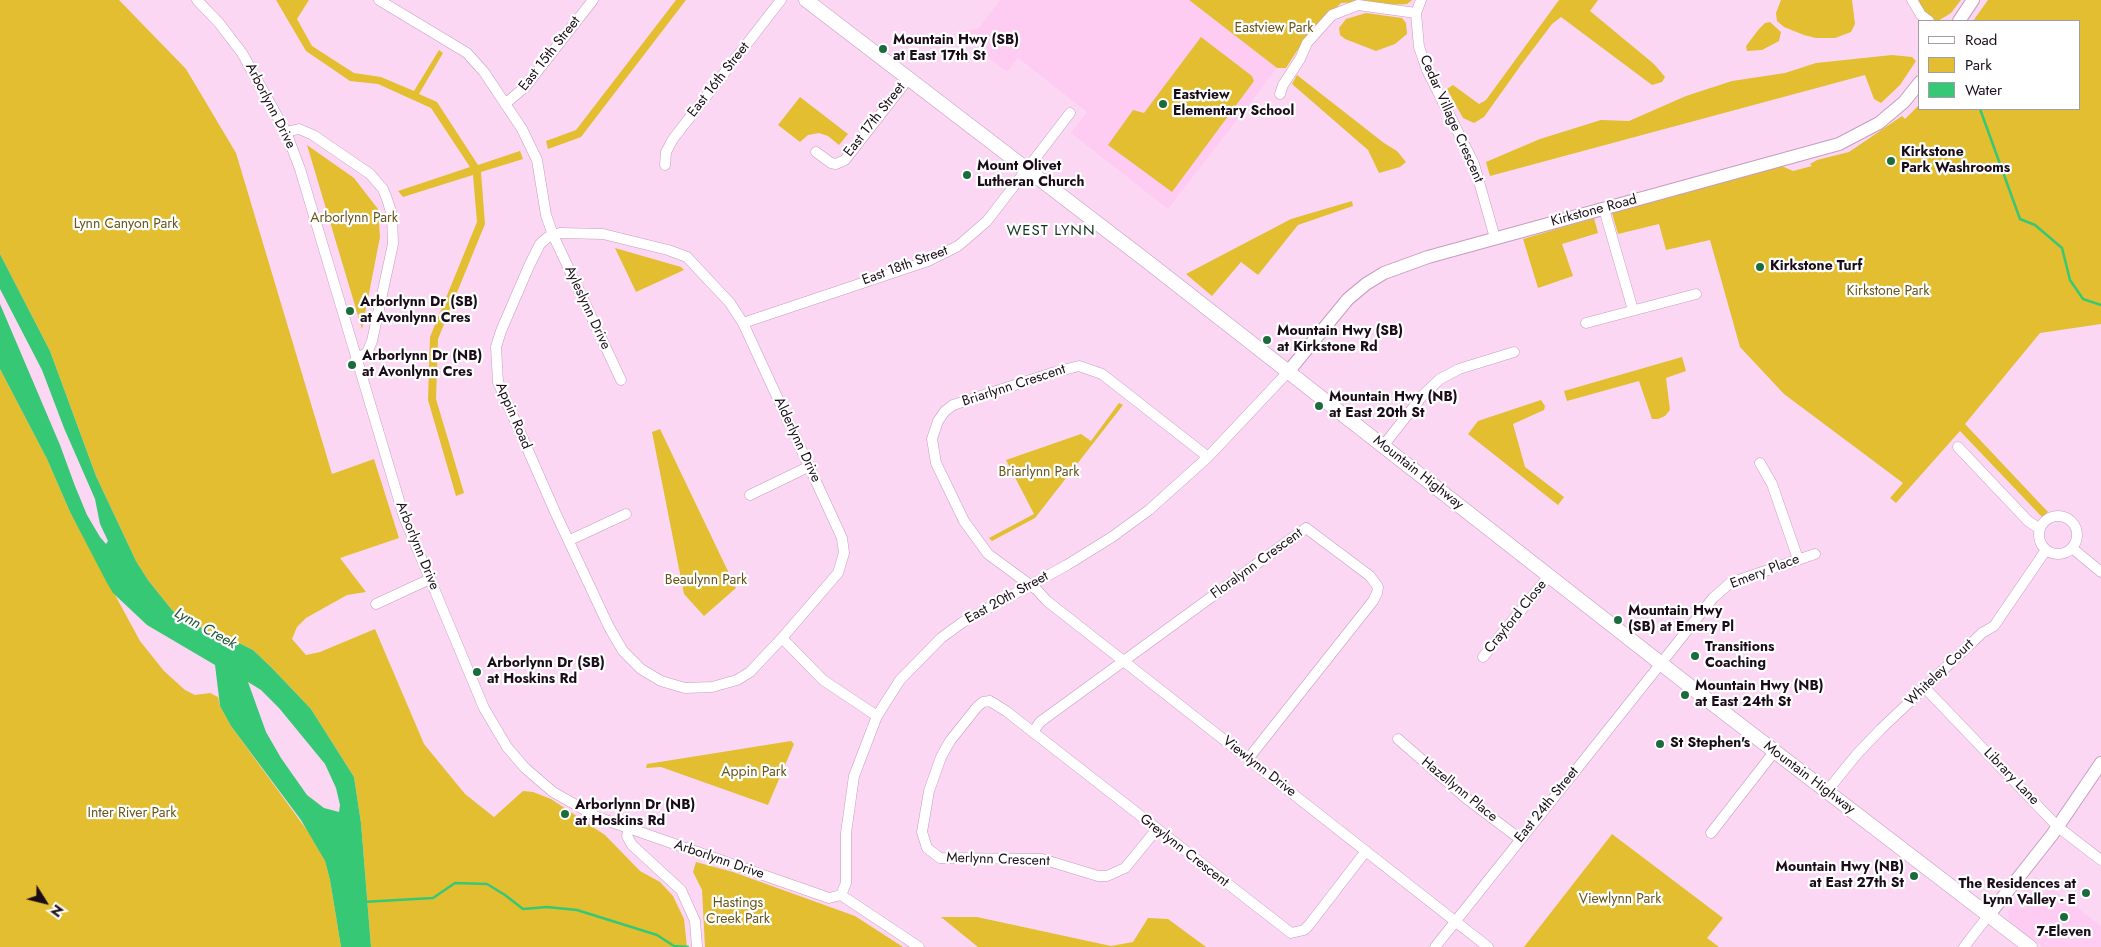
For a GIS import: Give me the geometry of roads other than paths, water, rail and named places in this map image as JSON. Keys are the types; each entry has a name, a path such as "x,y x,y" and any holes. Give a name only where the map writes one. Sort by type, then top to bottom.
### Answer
{"main road":[{"name":"Mountain Highway","path":"806,0 1288,372 1660,664 2030,947"}],"street":[{"name":"Arborlynn Drive","path":"197,0 219,23 242,53 286,132 300,169 404,517 484,708 507,747 534,776 567,802 597,817 829,898 841,895"},
{"path":"379,0 390,3 467,53 484,72 534,150 546,215 553,235"},
{"name":"East 15th Street","path":"505,104 525,87 593,0"},
{"name":"East 16th Street","path":"665,165 666,152 673,139 781,0"},
{"name":"Cedar Village Crescent","path":"1421,0 1416,13 1419,46 1427,70 1474,164 1495,238"},
{"path":"1912,0 1921,15 1928,20"},
{"path":"1960,20 1973,0"},
{"path":"1280,94 1283,85 1300,59 1306,43 1332,15 1358,5 1416,13"},
{"name":"East 17th Street","path":"816,152 830,163 836,164 845,160 908,78"},
{"name":"Kirkstone Road","path":"1288,372 1331,317 1366,284 1407,263 1839,144 1879,123 1904,102 1918,84"},
{"name":"East 18th Street","path":"743,323 943,255 976,232 1070,113"},
{"path":"286,132 299,129 313,135 370,174 382,189 392,215 393,244 372,341 367,353 356,358"},
{"path":"1604,209 1633,310"},
{"name":"Alderlynn Drive","path":"553,235 560,233 603,234 668,250 686,257 730,303 743,323 838,526 844,553 838,573 782,638"},
{"name":"Ayleslynn Drive","path":"553,235 620,380"},
{"name":"Appin Road","path":"553,235 540,244 501,331 496,347 498,382 609,627 623,651 641,669 661,681 685,688 723,685 750,672 782,638"},
{"path":"1586,323 1696,294"},
{"path":"1383,446 1423,395 1440,378 1459,369 1514,352"},
{"name":"Briarlynn Crescent","path":"1031,586 988,554 964,520 932,452 934,430 945,411 963,402 1052,372 1073,367 1086,368 1102,374 1208,457"},
{"name":"East 20th Street","path":"841,895 846,883 846,833 850,794 860,756 877,716 900,680 941,638 963,622 1031,586 1112,537 1149,510 1208,457 1288,372"},
{"path":"1958,447 2028,521 2040,529"},
{"path":"1760,463 1772,484 1798,559"},
{"path":"750,494 810,466"},
{"path":"570,540 626,514"},
{"path":"2064,517 2070,521 2077,534 2072,548 2062,554 2046,550 2040,538 2040,529 2050,518 2064,517"},
{"name":"Floralynn Crescent","path":"1032,732 1040,722 1306,528 1375,582 1378,587 1377,593 1374,601 1248,759"},
{"path":"2072,548 2101,572"},
{"name":"Whiteley Court","path":"1827,792 1857,754 1982,633 1994,626 2046,550"},
{"name":"Emery Place","path":"1660,664 1704,608 1730,582 1815,554"},
{"name":"Crayford Close","path":"1483,658 1549,576"},
{"path":"376,604 430,579"},
{"name":"Viewlynn Drive","path":"1031,586 1124,662 1488,947"},
{"path":"782,638 823,680 877,716"},
{"name":"East 24th Street","path":"1435,947 1660,664"},
{"name":"Library Lane","path":"1926,689 2058,826 2101,860"},
{"name":"Greylynn Crescent","path":"986,701 999,706 1291,933 1304,930 1309,925 1366,851"},
{"name":"Merlynn Crescent","path":"986,701 976,707 950,741 934,776 925,807 922,832 923,841 932,854 947,859 1042,859 1098,876 1107,876 1125,868 1157,830"},
{"name":"Hazellynn Place","path":"1398,739 1467,799 1520,839"},
{"path":"1711,833 1774,752"},
{"path":"1964,947 2058,826 2101,763"},
{"path":"629,829 627,836 632,845 681,890 693,915 697,946"},
{"path":"841,895 918,947"}],"water":[{"path":"0,254 50,351 96,476 136,561 148,580 172,610 189,623 253,650 271,667 311,709 354,777 361,823 371,947 341,947 325,861 301,820 231,726 220,706 215,665 147,625 113,593 107,583 70,512 47,459 0,369 0,304 60,445 87,515 106,544 108,541 100,524 95,499 64,428 42,370 0,289","holes":["248,682 261,690 279,708 325,764 336,788 340,805 339,812 324,808 307,795 281,758 266,732"]}],"waterway":[{"path":"1980,110 2020,219 2035,225 2062,248 2070,280 2083,299 2101,305"},
{"path":"363,902 433,898 455,883 487,884 523,909 547,907 577,910 657,935 674,946 688,947"}],"place":[{"name":"Mountain Hwy (SB) at East 17th St","path":"883,49"},
{"name":"Eastview Elementary School","path":"1163,104"},
{"name":"Kirkstone Park Washrooms","path":"1891,161"},
{"name":"Mount Olivet Lutheran Church","path":"967,175"},
{"name":"Kirkstone Turf","path":"1760,267"},
{"name":"Arborlynn Dr (SB) at Avonlynn Cres","path":"350,311"},
{"name":"Mountain Hwy (SB) at Kirkstone Rd","path":"1267,340"},
{"name":"Arborlynn Dr (NB) at Avonlynn Cres","path":"352,365"},
{"name":"Mountain Hwy (NB) at East 20th St","path":"1319,406"},
{"name":"Mountain Hwy (SB) at Emery Pl","path":"1618,620"},
{"name":"Transitions Coaching","path":"1695,656"},
{"name":"Arborlynn Dr (SB) at Hoskins Rd","path":"477,672"},
{"name":"Mountain Hwy (NB) at East 24th St","path":"1685,695"},
{"name":"St Stephen's","path":"1660,744"},
{"name":"Arborlynn Dr (NB) at Hoskins Rd","path":"565,814"},
{"name":"Mountain Hwy (NB) at East 27th St","path":"1914,876"},
{"name":"The Residences at Lynn Valley - E","path":"2086,893"},
{"name":"7-Eleven","path":"2064,917"}],"district":[{"name":"WEST LYNN","path":"1051,231"}],"park label":[{"name":"Eastview Park","path":"1274,29"},
{"name":"Arborlynn Park","path":"354,219"},
{"name":"Lynn Canyon Park","path":"126,225"},
{"name":"Kirkstone Park","path":"1888,292"},
{"name":"Briarlynn Park","path":"1039,473"},
{"name":"Beaulynn Park","path":"706,581"},
{"name":"Appin Park","path":"754,773"},
{"name":"Inter River Park","path":"132,814"},
{"name":"Viewlynn Park","path":"1620,900"},
{"name":"Hastings Creek Park","path":"738,912"}],"water label":[{"name":"Lynn Creek","path":"205,629"}]}
